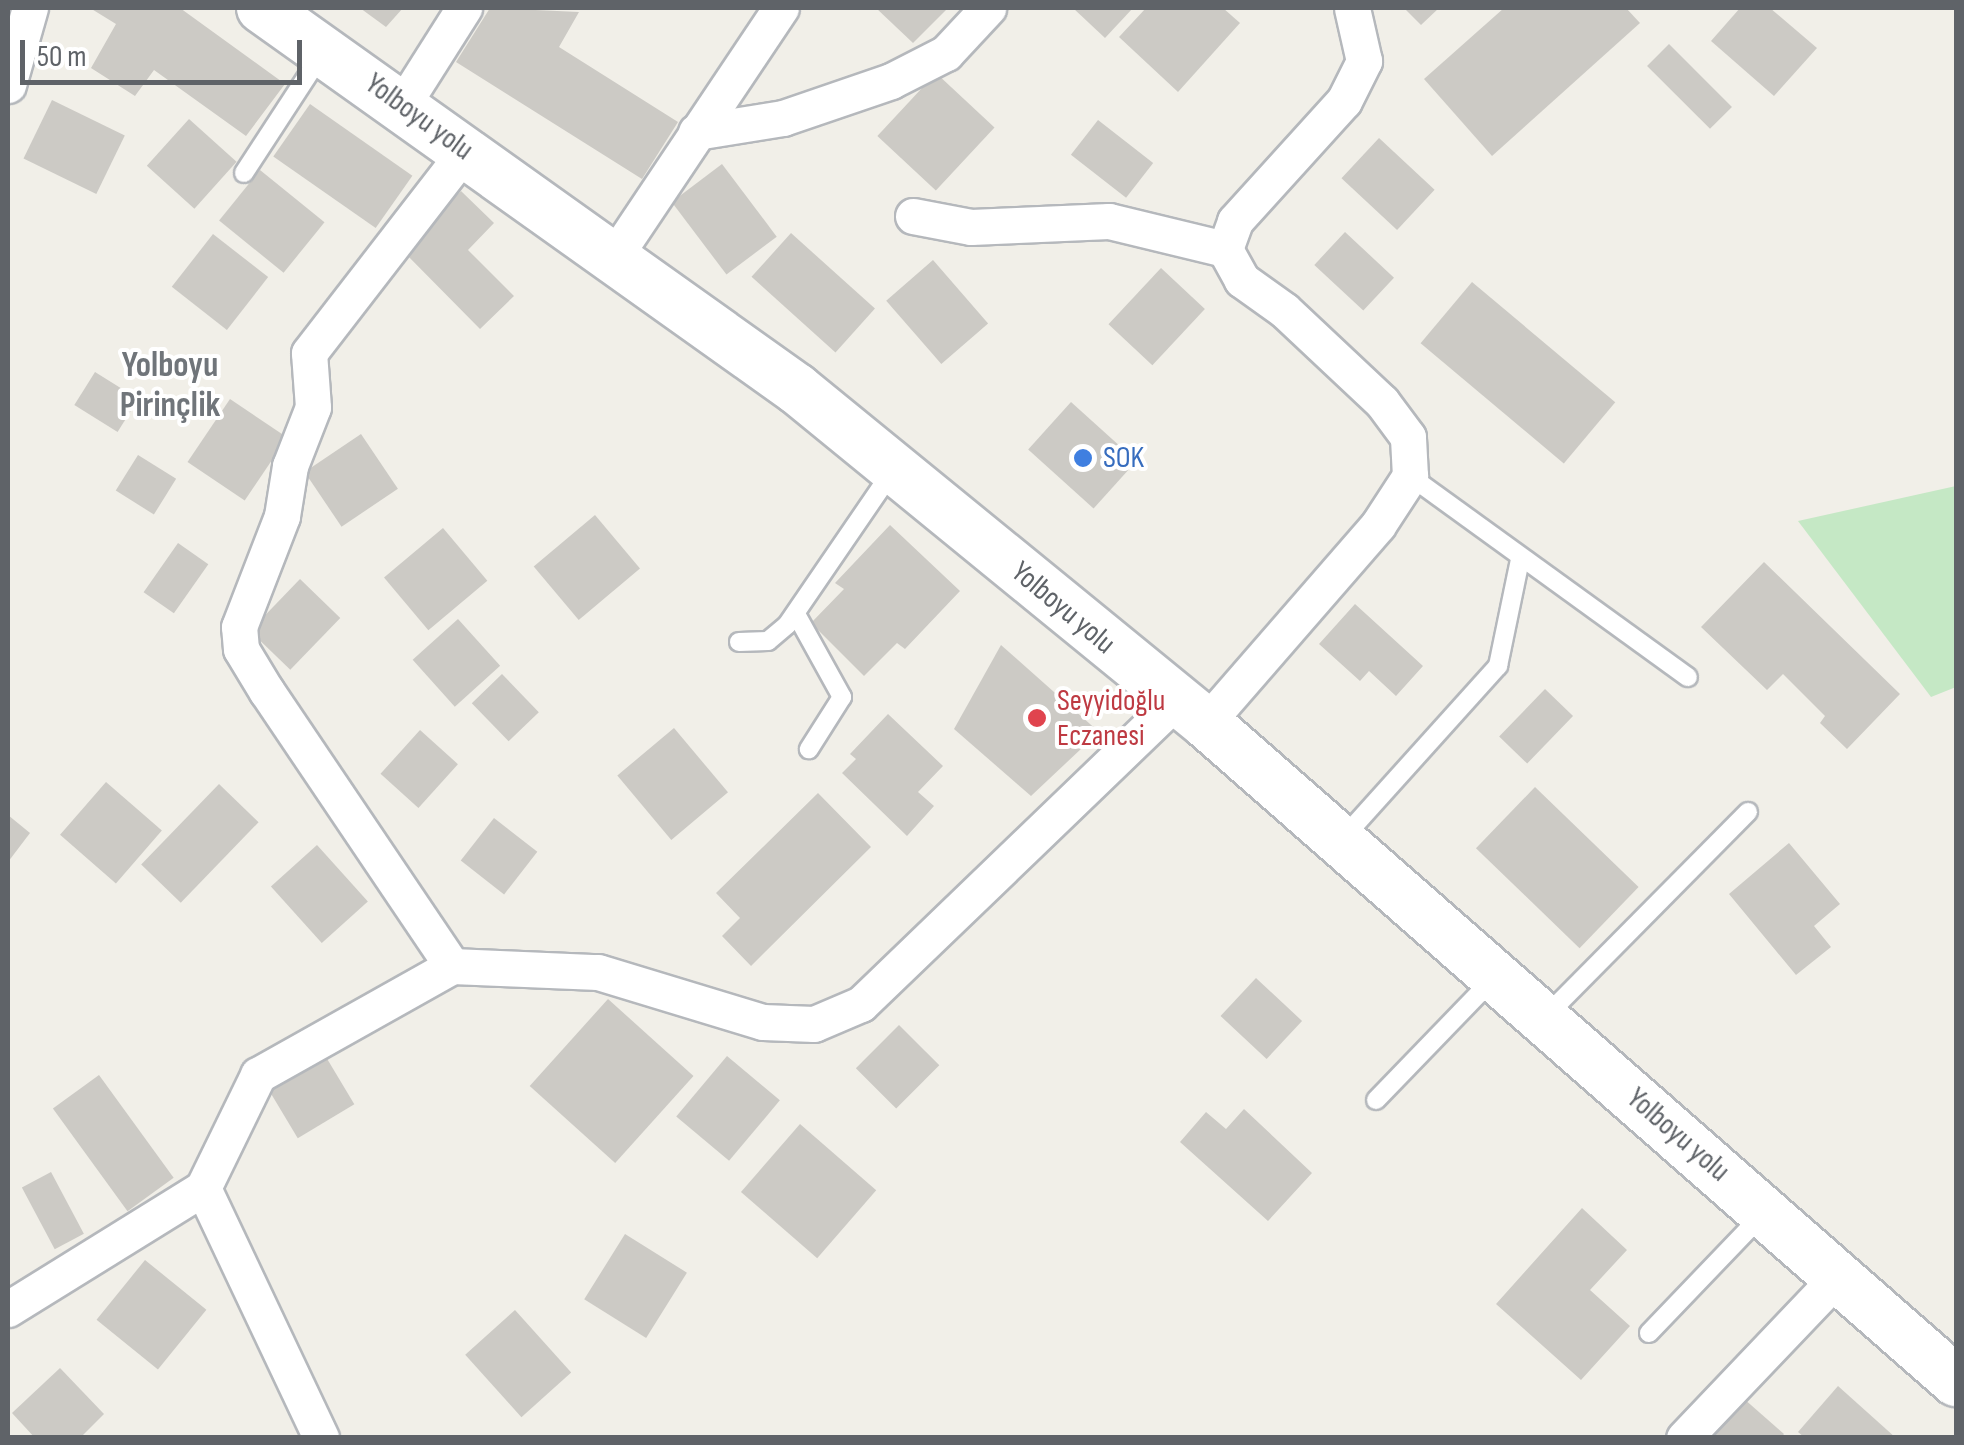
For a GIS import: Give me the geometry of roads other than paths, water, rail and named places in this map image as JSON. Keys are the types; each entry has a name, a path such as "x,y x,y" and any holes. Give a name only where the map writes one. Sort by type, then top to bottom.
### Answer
{"main road":[{"name":"Yolboyu yolu","path":"262,8 403,104 797,388 1342,839 1956,1381"}],"street":[{"path":"8,84 30,8"},
{"path":"403,104 464,8"},
{"path":"614,257 781,8"},
{"path":"696,132 783,118 892,81 946,53 988,8"},
{"path":"8,1309 203,1188 258,1075 452,966 598,972 763,1022 814,1024 861,1004 1191,712 1378,524 1410,476 1408,437 1382,402 1284,310 1242,280 1226,250 1235,222 1344,101 1364,61 1352,8"},
{"path":"452,966 267,692 241,649 239,626 282,516 290,466 309,422 309,352 466,150"},
{"path":"913,216 971,228 1109,221 1226,250"},
{"path":"203,1188 321,1438"},
{"path":"1684,1438 1839,1276"}],"lane":[{"path":"244,173 324,50"},
{"path":"739,642 768,641 796,614 894,468"},
{"path":"1410,476 1520,560 1688,677"},
{"path":"1342,839 1498,666 1520,560"},
{"path":"796,614 842,697 809,748"},
{"path":"1544,1018 1748,812"},
{"path":"1376,1100 1496,976"},
{"path":"1649,1333 1766,1211"}],"place":[{"name":"SOK","path":"1083,458"},
{"name":"Seyyidoğlu Eczanesi","path":"1037,718"}],"district":[{"name":"Yolboyu Pirinçlik","path":"170,386"}]}
